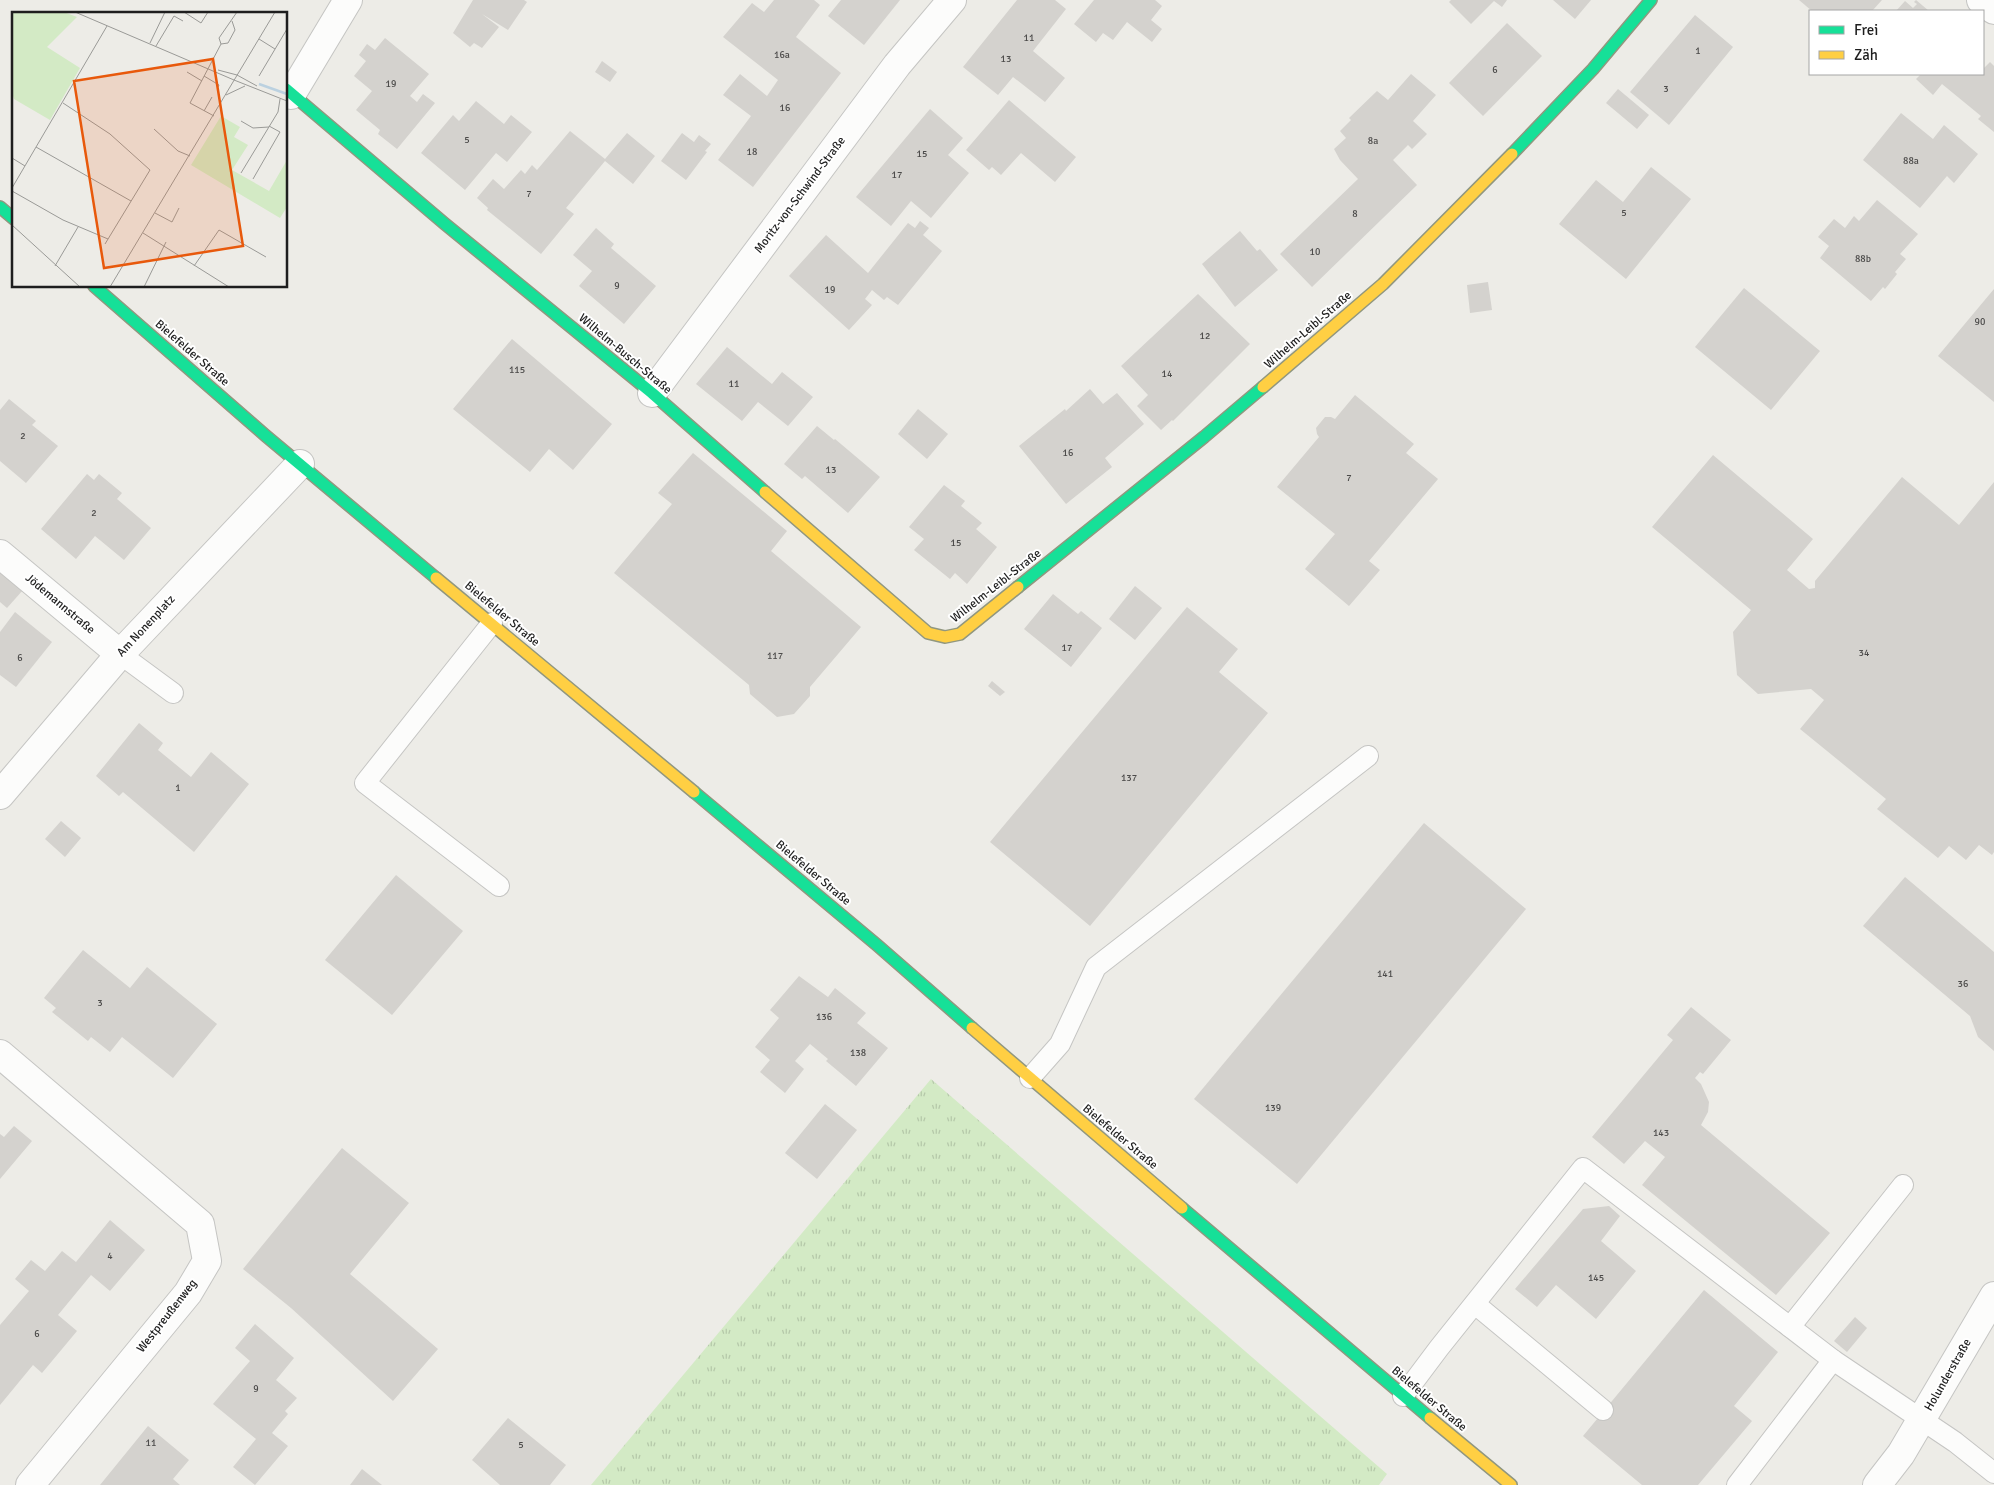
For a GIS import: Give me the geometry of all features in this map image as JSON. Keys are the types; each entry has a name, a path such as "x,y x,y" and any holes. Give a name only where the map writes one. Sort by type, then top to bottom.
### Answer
{"main road":[{"name":"Wilhelm-Leibl-Straße","path":"945,637 960,634 1197,444 1383,284 1471,197 1593,69 1651,0"},
{"name":"Wilhelm-Busch-Straße","path":"289,92 652,393 928,633 945,637"},
{"path":"0,207 12,217"},
{"name":"Bielefelder Straße","path":"96,288 300,464 877,945 1403,1396 1511,1485"}],"street":[{"path":"289,92 348,0"},
{"name":"Moritz-von-Schwind-Straße","path":"652,393 897,65 952,0"},
{"path":"1981,0 1994,10"},
{"name":"Am Nonenplatz","path":"0,795 120,654 300,464"},
{"name":"Jödemannstraße","path":"0,554 120,654"},
{"name":"Westpreußenweg","path":"0,1054 200,1224 207,1261 188,1293 30,1485"},
{"name":"Holunderstraße","path":"1877,1485 1901,1454 1994,1296"},
{"name":"Holunderstraße","path":"1890,1485 1901,1454"}],"lane":[{"path":"492,623 365,783 499,886"},
{"path":"120,654 173,692"},
{"path":"1030,1078 1060,1044 1096,967 1368,756"},
{"path":"1403,1396 1583,1168 1833,1360 1955,1442 1994,1473"},
{"path":"1790,1327 1904,1185"},
{"path":"1475,1304 1603,1410"},
{"path":"1737,1485 1833,1360"}],"green space":[{"path":"931,1079 1387,1474 1379,1485 591,1485"}],"building":[{"path":"473,0 524,0 527,2 508,30 482,14 499,27 482,48 474,43 470,47 453,33"},
{"path":"774,0 814,0 820,5 796,37 841,73 753,187 718,160 751,116 723,95 740,74 767,96 778,80 723,37 752,3 764,12"},
{"path":"841,0 900,0 864,45 828,16"},
{"path":"1017,0 1055,0 1066,9 1033,51 1065,78 1045,102 1013,77 998,95 963,67"},
{"path":"1094,0 1155,0 1162,6 1151,20 1162,29 1152,42 1127,22 1113,40 1103,33 1096,42 1074,24"},
{"path":"1451,0 1507,0 1502,7 1494,1 1471,24 1449,2"},
{"path":"1553,0 1591,0 1575,19"},
{"path":"1799,0 1882,0 1873,10 1811,10"},
{"path":"1916,0 1928,10 1897,10 1905,1 1913,8 1917,4 1914,2"},
{"path":"1695,15 1733,47 1669,125 1630,92"},
{"path":"1507,23 1542,56 1483,116 1449,83"},
{"path":"385,38 429,74 410,96 417,102 423,94 435,103 397,149 378,134 380,130 356,110 372,91 354,76 366,61 359,55 367,44 375,50"},
{"path":"602,61 617,72 610,82 595,72"},
{"path":"1990,62 1994,66 1994,132 1978,119 1981,116 1942,84 1933,95 1916,79 1920,75 1984,75 1984,68"},
{"path":"1411,74 1436,95 1413,121 1427,134 1412,149 1408,145 1393,160 1417,185 1312,287 1280,254 1358,179 1340,160 1334,149 1346,138 1340,131 1351,120 1349,118 1377,91 1388,100"},
{"path":"1618,89 1649,115 1637,129 1606,103"},
{"path":"1009,100 1076,157 1055,182 1021,153 1001,175 992,167 989,170 966,150"},
{"path":"476,101 504,124 511,115 532,132 507,162 496,153 465,190 421,153 453,115 459,121"},
{"path":"930,109 963,138 948,155 969,173 931,218 911,201 891,226 856,197"},
{"path":"1901,113 1933,139 1944,125 1978,154 1954,183 1947,176 1920,208 1863,160"},
{"path":"570,131 605,159 627,133 655,156 633,184 605,161 566,208 574,214 541,254 487,210 488,208 477,198 493,179 504,189 521,170 525,174 532,165 537,170"},
{"path":"682,133 694,142 699,135 711,144 686,180 661,161"},
{"path":"1651,167 1691,199 1626,279 1559,224 1596,180 1623,202"},
{"path":"1877,200 1918,234 1900,254 1906,259 1895,272 1897,274 1885,289 1883,287 1871,301 1820,258 1829,246 1818,237 1834,219 1845,228 1854,216 1859,221"},
{"path":"920,221 929,228 923,235 942,251 898,305 887,297 884,300 872,290 865,299 872,305 849,330 789,276 826,235 868,273 908,223 915,228"},
{"path":"596,228 614,244 611,248 656,286 624,324 579,286 592,271 573,255"},
{"path":"1240,231 1257,251 1260,249 1278,270 1235,307 1202,264"},
{"path":"1488,282 1492,310 1470,313 1467,285"},
{"path":"1744,288 1820,351 1771,410 1695,347"},
{"path":"1994,289 1994,402 1938,356"},
{"path":"1198,294 1250,344 1173,421 1161,430 1137,406 1148,395 1121,366"},
{"path":"512,339 612,424 573,470 549,449 530,472 453,409"},
{"path":"727,347 772,384 782,372 813,397 788,426 758,402 742,421 696,384"},
{"path":"1090,389 1103,404 1117,393 1144,424 1105,458 1112,467 1066,504 1019,446 1065,409 1066,411"},
{"path":"1355,395 1414,444 1406,453 1438,479 1369,561 1380,570 1349,606 1305,569 1335,534 1277,487 1319,437 1316,428 1325,417 1335,419"},
{"path":"9,399 36,421 32,425 58,446 26,483 0,461 0,410"},
{"path":"918,409 948,434 927,459 898,434"},
{"path":"817,426 880,477 848,513 805,476 802,479 784,464"},
{"path":"693,453 787,531 771,551 861,627 810,687 810,696 794,714 777,717 750,694 749,685 614,573 672,504 658,493"},
{"path":"1713,455 1813,539 1787,570 1809,589 1815,588 1815,581 1902,477 1959,525 1994,482 1994,852 1992,855 1979,845 1966,860 1949,846 1938,858 1877,809 1886,799 1800,729 1824,700 1811,689 1758,694 1737,675 1733,632 1751,610 1652,527"},
{"path":"87,474 94,480 99,474 122,493 117,499 151,528 124,560 95,536 76,559 41,529"},
{"path":"944,485 965,501 961,506 982,523 976,529 997,547 967,584 955,573 950,579 914,550 924,539 909,527"},
{"path":"0,571 23,590 7,608 0,602"},
{"path":"1135,586 1162,608 1135,640 1109,619"},
{"path":"1053,594 1078,614 1081,611 1102,628 1071,667 1024,629"},
{"path":"1187,607 1238,649 1219,672 1268,713 1090,926 990,842"},
{"path":"15,612 52,642 16,687 0,675 0,632"},
{"path":"992,681 1005,692 1000,696 988,686"},
{"path":"139,723 163,743 158,750 191,777 211,752 249,784 194,852 123,792 119,796 96,776"},
{"path":"61,821 81,838 65,857 45,839"},
{"path":"1424,823 1526,909 1297,1184 1194,1099"},
{"path":"396,875 463,931 392,1015 325,960"},
{"path":"1905,877 1994,952 1994,1051 1978,1037 1970,1016 1863,926"},
{"path":"83,950 130,988 147,967 217,1024 173,1078 122,1037 110,1052 91,1037 88,1041 52,1012 56,1008 44,998"},
{"path":"799,976 828,997 835,988 866,1013 857,1023 888,1048 856,1086 826,1061 828,1059 810,1044 795,1061 804,1069 785,1093 760,1072 770,1060 755,1047 779,1018 770,1010"},
{"path":"1691,1007 1731,1040 1703,1074 1700,1072 1695,1078 1701,1084 1709,1102 1708,1112 1701,1125 1830,1233 1776,1295 1642,1185 1665,1157 1645,1141 1624,1164 1592,1137 1673,1040 1667,1035"},
{"path":"825,1104 857,1130 817,1179 785,1153"},
{"path":"14,1126 32,1141 0,1179 0,1134 4,1137"},
{"path":"342,1148 409,1203 350,1274 438,1349 393,1401 291,1308 243,1269"},
{"path":"1609,1206 1620,1216 1601,1241 1636,1271 1596,1319 1556,1285 1537,1307 1515,1289 1583,1209"},
{"path":"110,1220 145,1250 110,1291 91,1275 58,1315 77,1331 42,1373 33,1365 0,1405 0,1325 29,1291 15,1279 31,1260 45,1271 62,1251 76,1262"},
{"path":"1704,1290 1778,1352 1734,1406 1752,1421 1698,1485 1642,1485 1583,1436"},
{"path":"1855,1317 1867,1328 1847,1352 1834,1341"},
{"path":"255,1324 294,1358 276,1380 297,1398 285,1411 288,1414 272,1433 288,1446 255,1485 233,1467 256,1439 213,1404 250,1361 235,1348"},
{"path":"508,1418 566,1465 550,1485 500,1485 472,1460"},
{"path":"148,1426 189,1460 173,1479 180,1485 100,1485"},
{"path":"362,1469 382,1485 350,1485"}],"traffic: fast":[{"path":"1512,154 1593,69 1651,0"},
{"path":"288,91 445,224 652,393 765,492"},
{"path":"0,207 12,217"},
{"path":"96,288 266,436 436,578"},
{"path":"1018,587 1263,387"},
{"path":"694,792 877,945 972,1028"},
{"path":"1182,1208 1430,1418"}],"traffic: slow":[{"path":"1263,387 1383,284 1512,154"},
{"path":"765,492 928,633 945,637 960,634 1018,587"},
{"path":"436,578 694,792"},
{"path":"972,1028 1182,1208"},
{"path":"1430,1418 1511,1485"}]}
